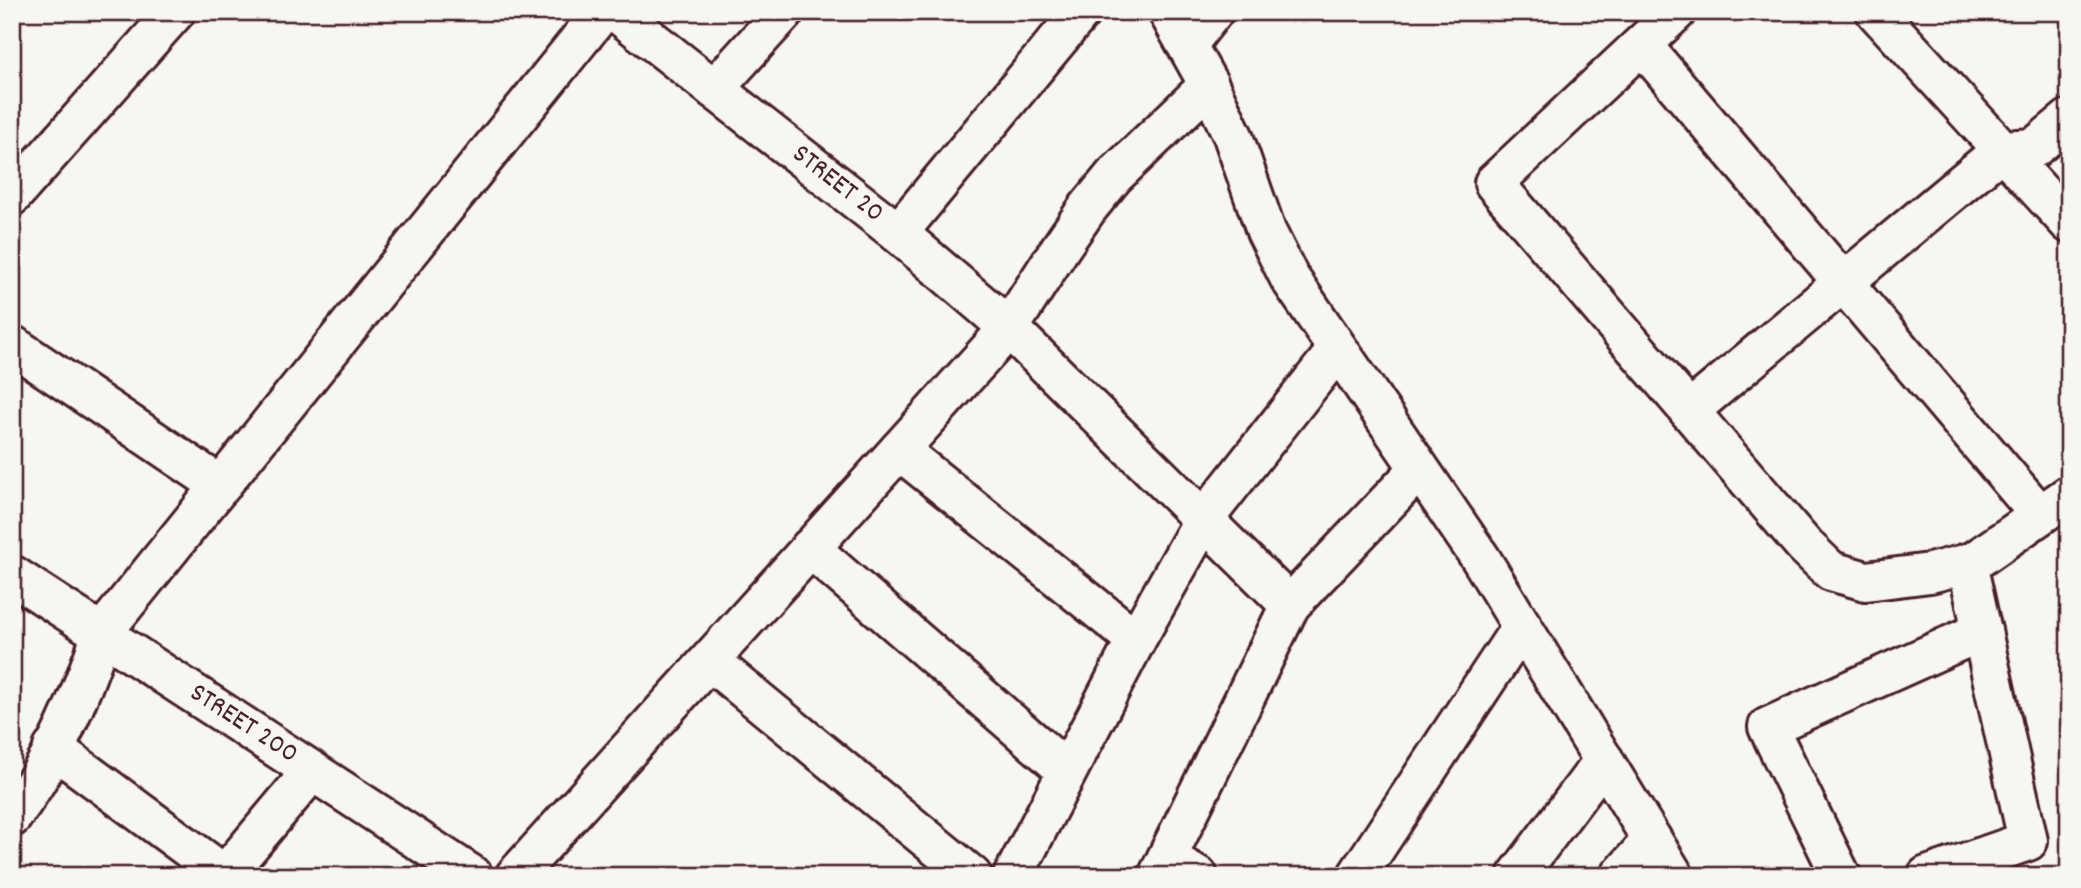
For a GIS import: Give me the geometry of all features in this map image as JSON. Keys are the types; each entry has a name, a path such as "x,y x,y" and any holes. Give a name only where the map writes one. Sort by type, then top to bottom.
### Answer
{"street":[{"path":"12,196 175,12"},
{"path":"12,817 34,788 83,688 102,633 602,12"},
{"name":"STREET 20","path":"617,12 898,233 1081,12"},
{"path":"714,89 784,12"},
{"path":"1213,12 1178,28 1233,136 1266,231 1289,277 1481,559 1674,876"},
{"path":"1642,45 1843,283 2054,505 1973,562 1930,573 1866,581 1831,571 1804,545 1494,183 1676,12"},
{"path":"1876,12 2069,223"},
{"path":"515,876 1009,328 1061,247 1114,176 1209,86"},
{"path":"1689,411 2002,150 2034,148 2069,119"},
{"path":"898,233 1009,328 1290,605"},
{"path":"12,345 221,486"},
{"path":"1013,876 1136,640 1204,519 1337,350"},
{"path":"899,450 1136,640"},
{"path":"1174,870 1290,605 1419,469"},
{"path":"810,548 1067,771"},
{"path":"1927,876 2028,841 1967,563"},
{"name":"STREET 200","path":"12,575 473,876"},
{"path":"1357,876 1522,626"},
{"path":"1841,876 1768,727 1982,631"},
{"path":"710,661 972,876"},
{"path":"53,748 225,875 313,771"},
{"path":"1517,876 1604,760"},
{"path":"1620,876 1652,840"}]}
